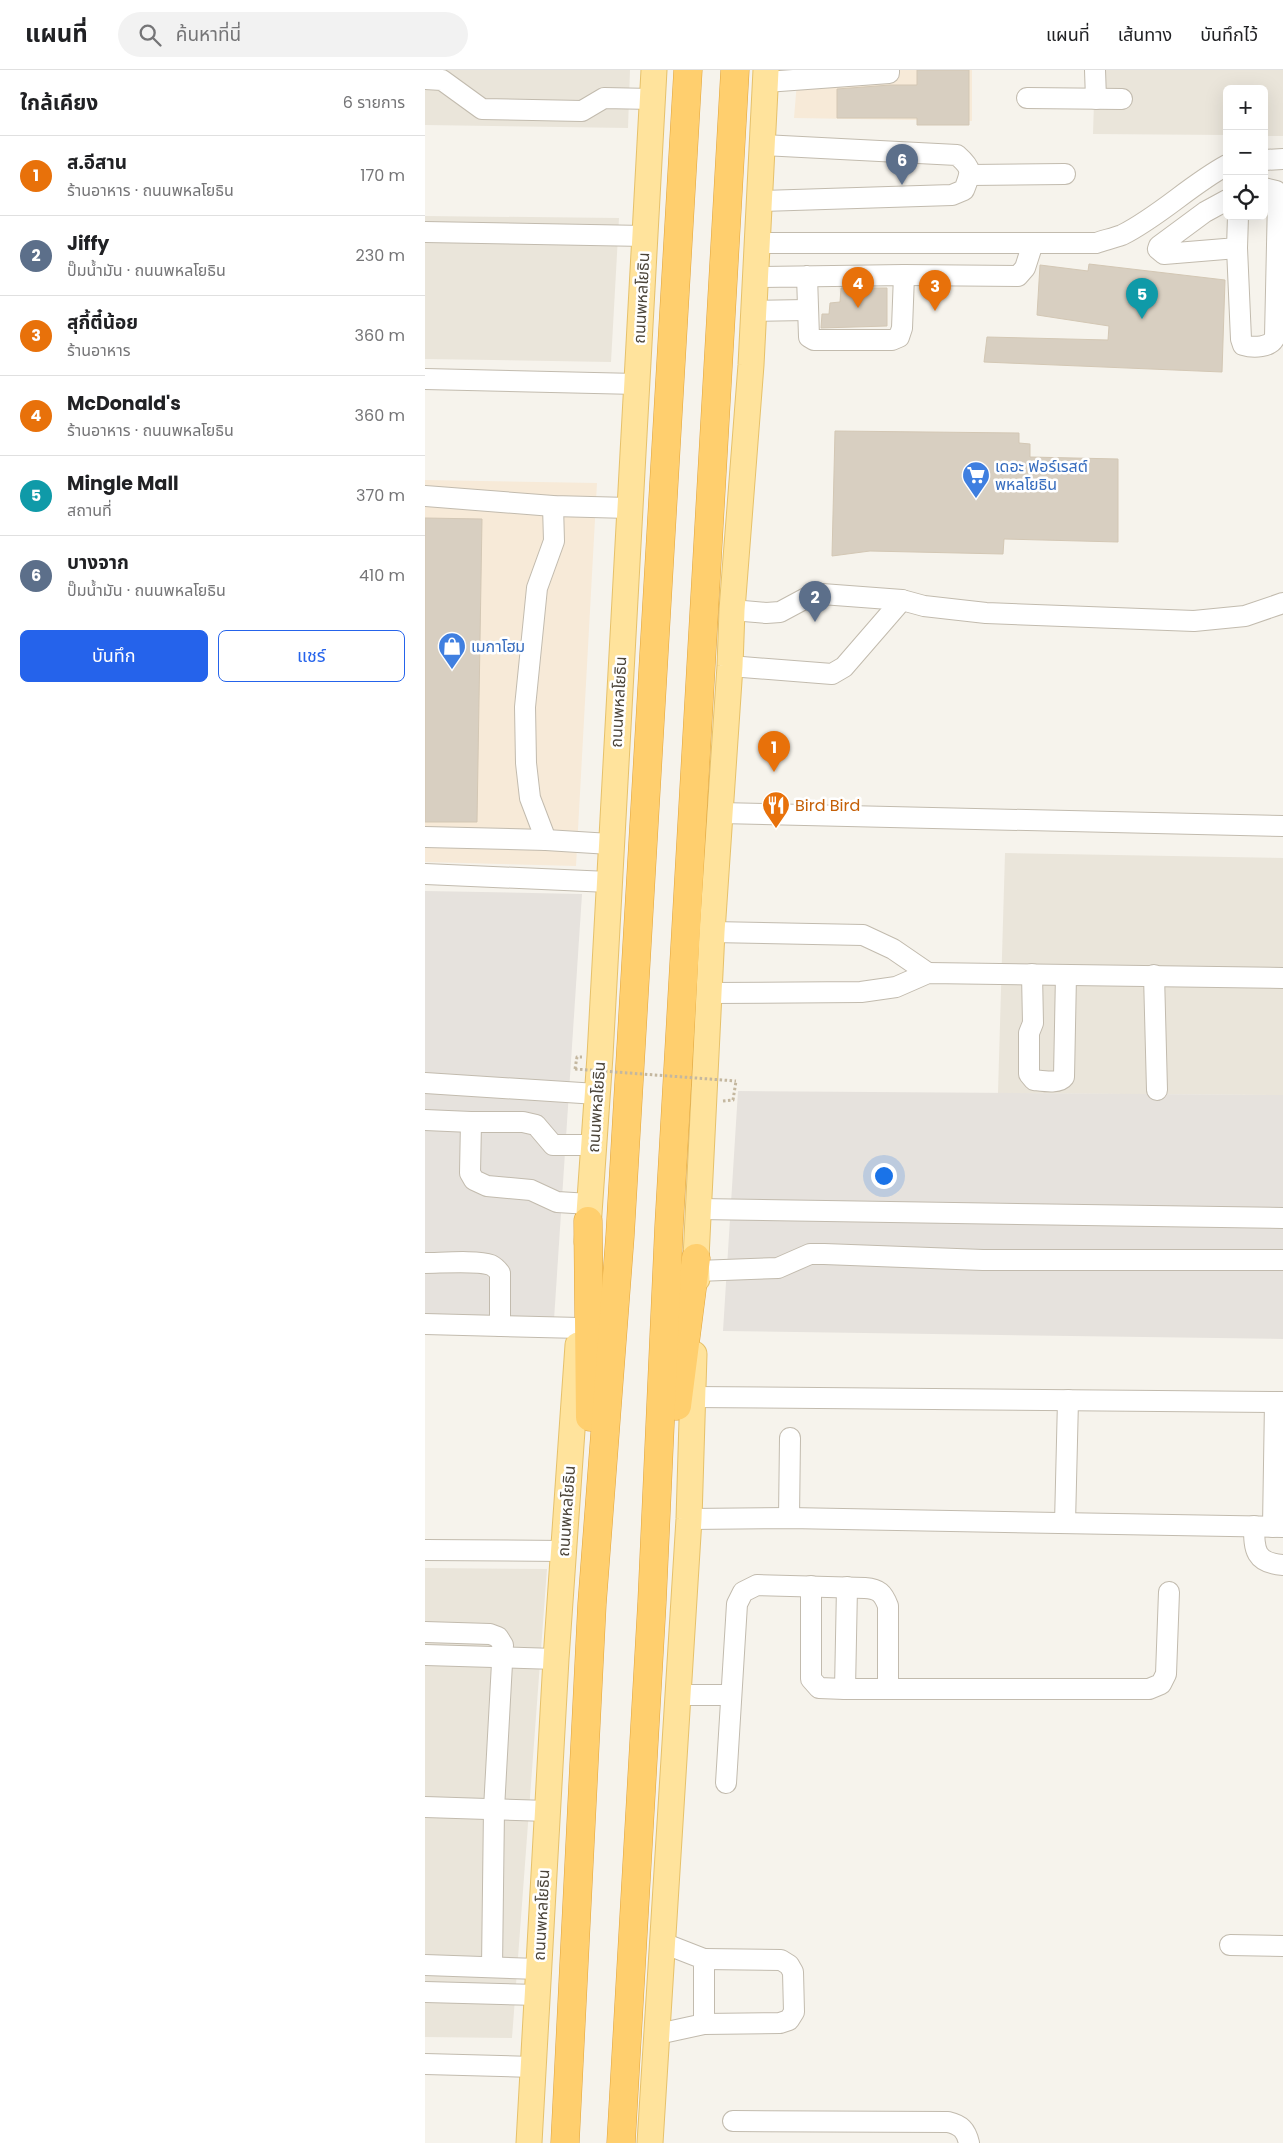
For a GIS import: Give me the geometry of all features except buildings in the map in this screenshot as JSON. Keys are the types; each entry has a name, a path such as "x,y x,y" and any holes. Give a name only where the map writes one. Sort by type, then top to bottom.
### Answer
{"highway":[{"name":"ถนนพหลโยธิน","path":"565,2143 591,1604 623,1197 687,70"},
{"path":"621,2143 652,1602 669,1216 735,70"},
{"path":"589,1212 591,1604"},
{"path":"652,1602 696,1265"}],"main road":[{"name":"ถนนพหลโยธิน","path":"529,2143 563,1550 597,1094 654,70"},
{"path":"650,2143 689,1519 696,1265 712,932 732,610 754,311 766,76"}],"street":[{"path":"766,76 889,73 889,70"},
{"path":"1095,70 1095,98"},
{"path":"425,80 442,80 482,109 582,112 604,98 652,98"},
{"path":"1027,98 1122,99"},
{"path":"760,201 952,195 964,190 970,174 969,165 957,155 763,145"},
{"path":"1268,160 1283,159"},
{"path":"757,243 1096,243 1122,235 1223,168"},
{"path":"970,174 1065,174"},
{"path":"1239,220 1237,248 1241,339 1243,345 1248,346 1269,344 1273,342 1275,337 1278,199 1276,191 1268,188"},
{"path":"1184,193 1199,216"},
{"path":"1223,202 1199,216 1157,249 1164,254 1237,248"},
{"path":"425,232 645,236"},
{"path":"934,276 935,243"},
{"path":"756,277 1019,276 1025,268 1033,243"},
{"path":"807,276 807,333 809,338 814,340 892,340 899,337 902,328 904,275"},
{"path":"754,311 807,310"},
{"path":"425,379 637,384"},
{"path":"425,496 553,506 629,508"},
{"path":"546,840 530,798 526,763 525,707 537,588 554,541 553,506"},
{"path":"732,610 766,613 780,612 808,597 823,594 902,600 924,606 986,613 1194,621 1245,616 1283,603"},
{"path":"730,666 831,674 844,667 902,600"},
{"path":"720,813 1283,826"},
{"path":"425,837 546,840 610,844"},
{"path":"425,874 609,882"},
{"path":"712,932 863,935 893,950 928,973"},
{"path":"709,993 861,992 896,987 928,973 1283,978"},
{"path":"1031,974 1033,1023 1029,1033 1029,1074 1034,1080 1049,1081 1058,1081 1064,1076 1066,975"},
{"path":"1155,975 1157,1090"},
{"path":"425,1083 597,1094"},
{"path":"425,1120 523,1122 535,1125 553,1145 593,1145"},
{"path":"471,1122 470,1173 474,1180 487,1186 531,1190 557,1202 589,1212"},
{"path":"699,1209 1283,1218"},
{"path":"696,1265 778,1268 810,1254 983,1260 1283,1260"},
{"path":"425,1263 480,1264 496,1268 500,1273 500,1326"},
{"path":"425,1324 580,1328"},
{"path":"693,1397 1279,1402 1270,1527 1254,1550 1269,1563 1283,1565"},
{"path":"1065,1523 1068,1400"},
{"path":"789,1438 789,1518"},
{"path":"689,1519 789,1518 1270,1527"},
{"path":"425,1550 563,1550"},
{"path":"726,1783 737,1604 743,1592 757,1585 875,1589 883,1594 888,1606 888,1689"},
{"path":"811,1586 811,1679 819,1688 845,1689 1149,1688 1161,1684 1166,1674 1169,1592"},
{"path":"845,1689 847,1588"},
{"path":"425,1632 490,1634 499,1637 503,1645 504,1657 494,1809 492,1967"},
{"path":"425,1655 556,1659"},
{"path":"678,1695 731,1695"},
{"path":"425,1807 547,1811"},
{"path":"658,2034 704,2024 780,2023 789,2020 794,2012 793,1972 789,1965 781,1960 704,1959 663,1943"},
{"path":"1230,1945 1283,1946"},
{"path":"704,1959 704,2024"},
{"path":"425,1966 538,1969"},
{"path":"425,1992 537,1995"},
{"path":"425,2064 533,2067"},
{"path":"733,2121 948,2122 958,2125 966,2132 969,2143"}],"path":[{"path":"575,1069 736,1081"}],"shaded area":[{"path":"425,70 630,70 628,128 425,125"},
{"path":"798,70 972,70 972,121 794,118"},
{"path":"1095,70 1283,70 1283,136 1268,136 1268,85 1223,85 1223,135 1093,134"},
{"path":"425,216 619,218 611,362 425,359"},
{"path":"425,480 597,483 576,866 425,862"},
{"path":"1005,853 1283,858 1283,1095 998,1093"},
{"path":"425,891 582,894 553,1335 425,1333"},
{"path":"738,1091 1283,1095 1283,1339 723,1331"},
{"path":"425,1568 547,1569 512,2038 425,2037"}],"place":[{"name":"บางจาก","path":"902,185"},
{"name":"McDonald's","path":"858,308"},
{"name":"สุกี้ตี๋น้อย","path":"935,311"},
{"name":"Mingle Mall","path":"1142,319"},
{"name":"เดอะ ฟอร์เรสต์ พหลโยธิน","path":"976,499"},
{"name":"Jiffy","path":"815,622"},
{"name":"เมกาโฮม","path":"452,670"},
{"name":"ส.อีสาน","path":"774,772"},
{"name":"Bird Bird","path":"776,829"}]}
